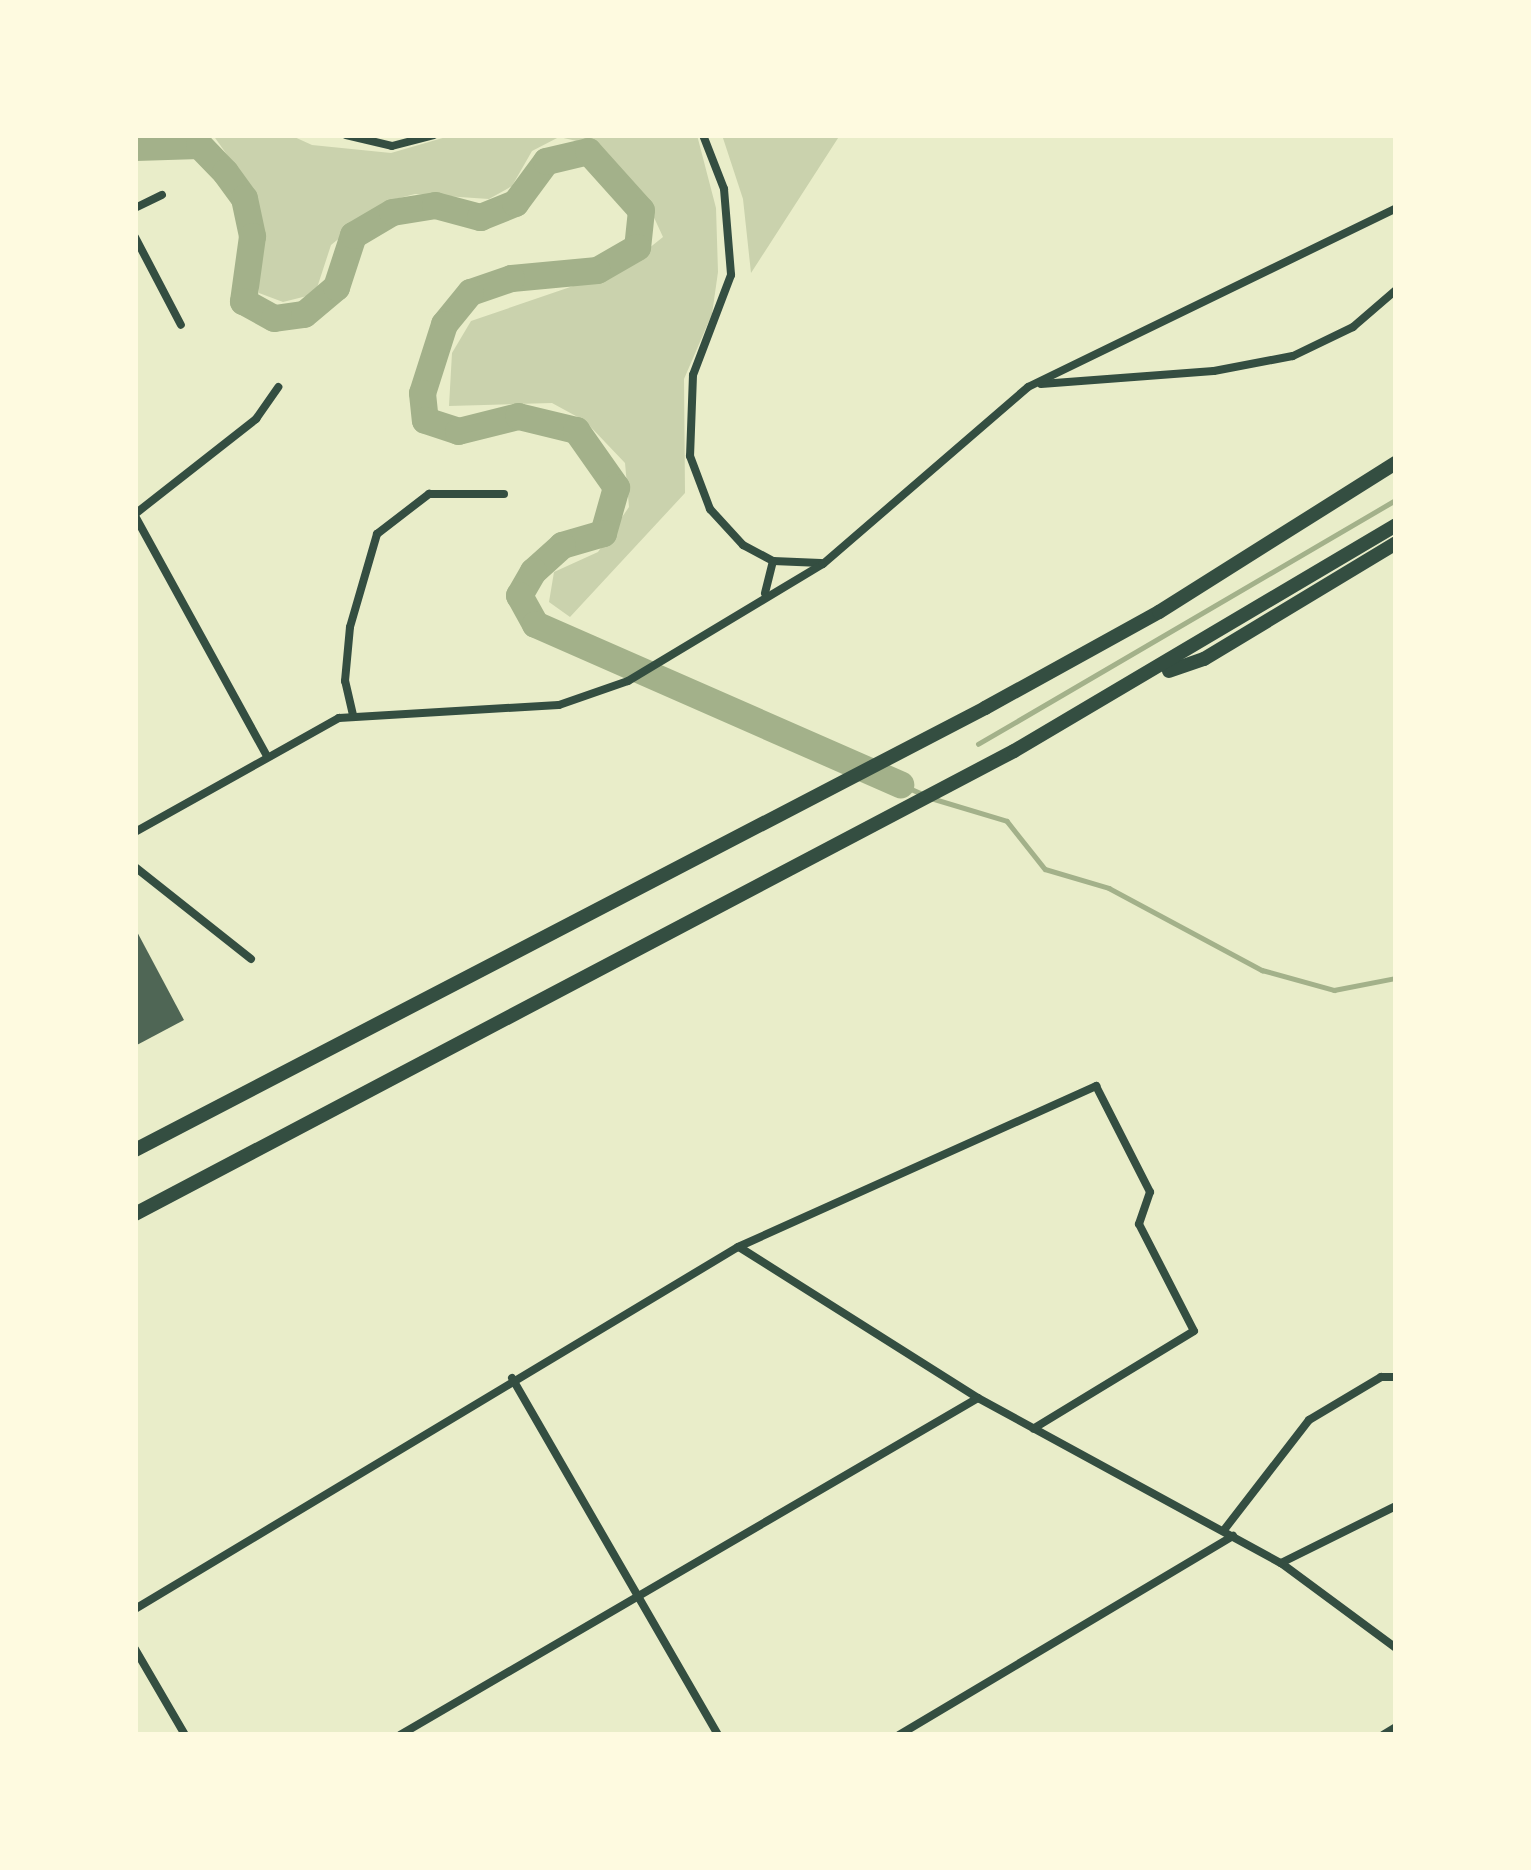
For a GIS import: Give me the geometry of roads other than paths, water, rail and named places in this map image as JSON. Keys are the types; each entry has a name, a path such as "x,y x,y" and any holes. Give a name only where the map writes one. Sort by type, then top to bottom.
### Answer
{"highway":[{"path":"135,1150 986,708 1159,613 1396,463"},
{"path":"135,1214 1014,751 1142,680 1396,525"},
{"path":"1142,680 1204,658 1396,543"}],"street":[{"path":"346,135 392,146 434,135"},
{"path":"704,135 724,189 731,275 693,375 686,434 710,508 743,545 773,561 823,564"},
{"path":"135,208 162,195"},
{"path":"135,832 267,756 353,715 559,705 628,681 823,564 1040,384 1097,348 1396,208"},
{"path":"135,237 181,325"},
{"path":"1040,384 1214,371 1294,356 1353,327 1396,290"},
{"path":"267,756 135,515 256,419 278,387"},
{"path":"353,715 345,681 350,627 376,534 429,494 504,494"},
{"path":"764,596 773,561"},
{"path":"135,867 251,959"},
{"path":"135,1609 738,1246 1096,1086 1150,1192 1138,1224 1194,1331 1033,1429"},
{"path":"738,1246 978,1398 1282,1563 1396,1648"},
{"path":"1224,1530 1309,1420 1381,1377 1396,1377"},
{"path":"512,1378 718,1735"},
{"path":"400,1735 978,1398"},
{"path":"1282,1563 1396,1506"},
{"path":"898,1735 1234,1535"},
{"path":"135,1649 184,1735"},
{"path":"1383,1735 1396,1727"}],"waterway":[{"path":"135,147 199,145 225,172 244,198 252,236 243,301 274,318 304,314 336,287 353,235 392,212 435,205 480,217 515,203 546,161 588,151 641,210 637,247 597,270 511,278 470,292 444,324 422,393 425,420 458,431 518,416 576,430 616,487 603,533 562,545 533,571 519,595 535,624 900,784"},
{"path":"978,744 1396,500"},
{"path":"900,784 920,793"},
{"path":"931,798 1007,821 1045,869 1109,888 1262,970 1334,990 1396,978"}]}
